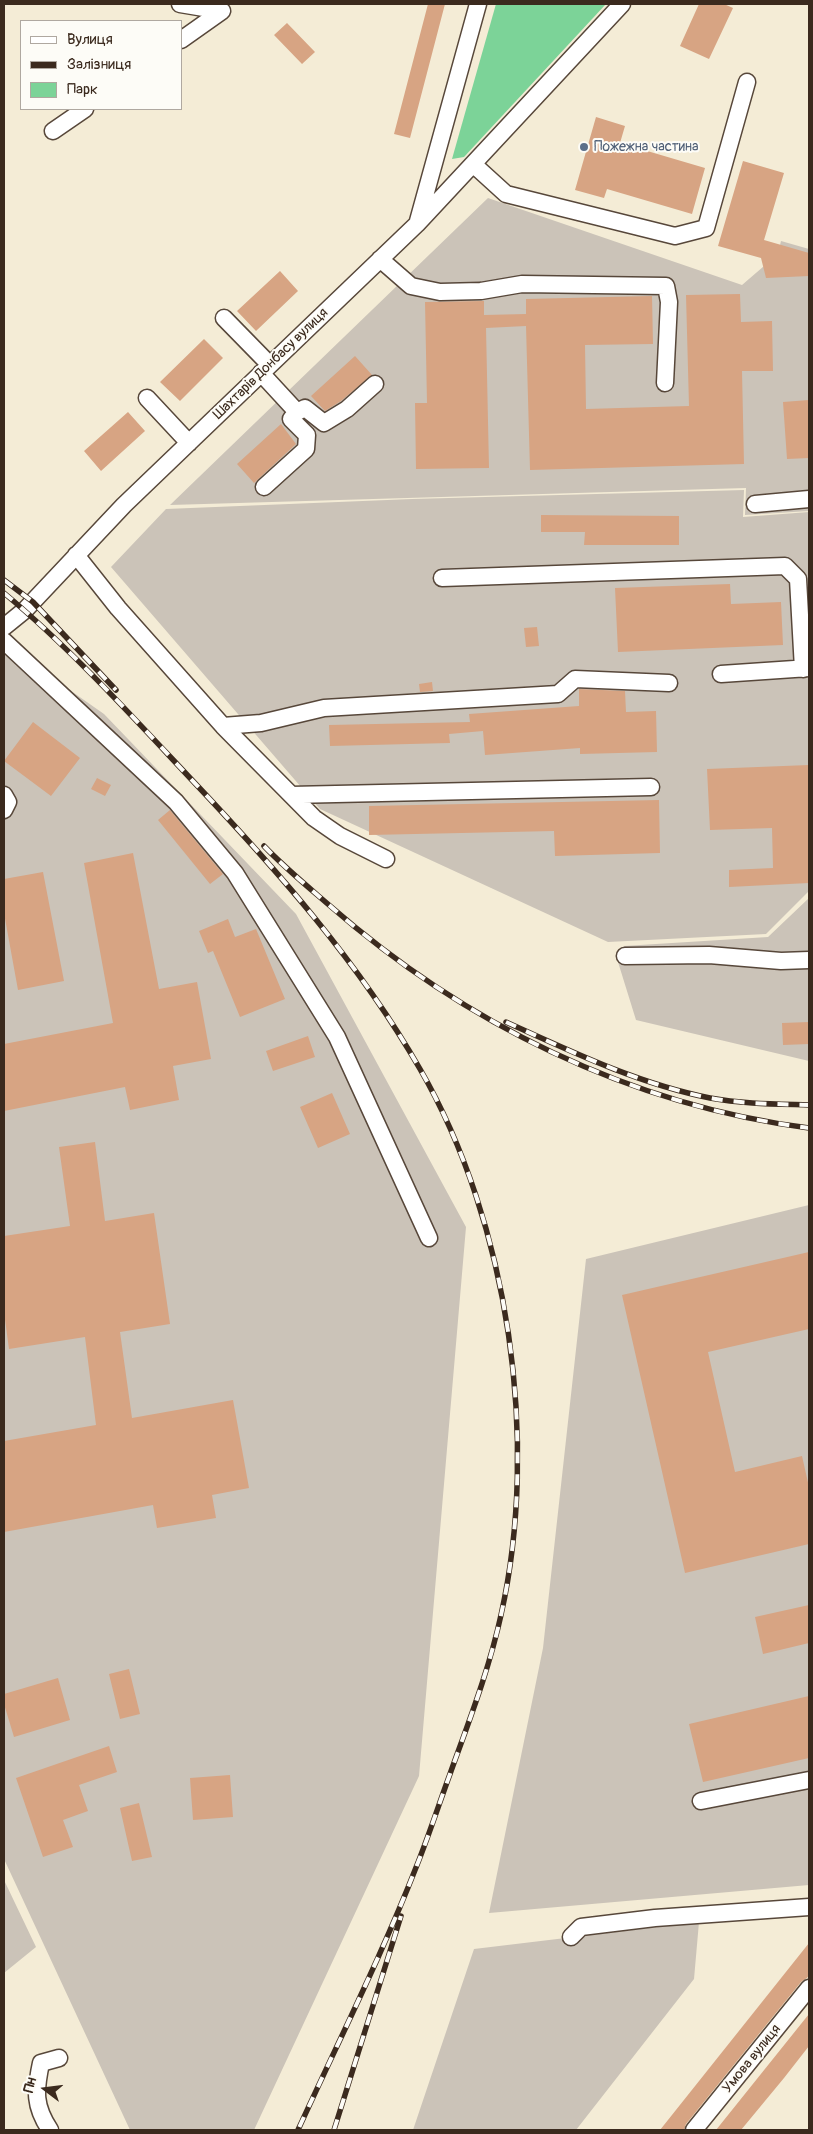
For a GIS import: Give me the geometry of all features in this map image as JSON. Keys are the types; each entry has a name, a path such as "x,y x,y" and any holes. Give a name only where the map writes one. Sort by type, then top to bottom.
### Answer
{"street":[{"path":"180,4 223,8"},
{"path":"417,224 478,4"},
{"name":"Шахтарів Донбасу вулиця","path":"4,627 25,610 124,505 417,224 622,4"},
{"path":"182,39 223,8"},
{"path":"473,164 506,194 674,236 706,228 747,82"},
{"path":"53,131 84,110"},
{"path":"380,259 411,286 440,292 482,291 522,284 666,286 669,302 664,383"},
{"path":"224,318 266,369 297,412"},
{"path":"264,487 306,449 307,435 291,419 297,412 305,408 324,423 347,409 375,384"},
{"path":"147,398 188,443"},
{"path":"755,504 809,499"},
{"path":"76,555 118,608 223,726 314,818 340,836 386,859"},
{"path":"442,578 785,566 798,579 806,669 721,674"},
{"path":"4,641 176,802 235,873 337,1037 429,1238"},
{"path":"223,726 261,723 324,708 558,694 575,680 669,683"},
{"path":"291,795 651,788"},
{"path":"4,795 8,802 4,810"},
{"path":"625,956 709,955 781,961 809,960"},
{"path":"701,1801 809,1780"},
{"path":"570,1937 581,1927 655,1918 809,1907"},
{"name":"Умова вулиця","path":"694,2130 809,1988"},
{"path":"50,2130 39,2114 36,2085 41,2064 59,2058"}],"shaded area":[{"path":"488,198 742,285 778,254 781,241 809,249 809,511 745,515 746,488 170,505"},
{"path":"744,490 743,517 809,512 809,891 766,934 608,942 320,809 111,567 166,509 412,499"},
{"path":"4,644 104,714 296,914 466,1227 419,1776 254,2130 130,2130 4,1859"},
{"path":"809,898 809,1061 636,1020 618,962 624,946 768,937"},
{"path":"809,1205 809,1885 489,1913 543,1648 586,1259"},
{"path":"4,1880 36,1947 4,1973"},
{"path":"699,1922 694,1979 576,2130 413,2130 474,1949"}],"green space":[{"path":"496,4 606,4 464,157 452,159"}],"building":[{"path":"428,4 445,4 410,138 394,134"},
{"path":"699,4 724,4 733,8 709,59 680,46"},
{"path":"287,23 315,52 302,64 274,35"},
{"path":"596,117 625,126 620,143 705,168 692,214 607,189 604,198 575,190"},
{"path":"743,161 784,173 764,240 809,253 809,276 766,278 761,258 718,246"},
{"path":"280,271 298,291 256,331 237,311"},
{"path":"740,294 741,322 772,321 773,371 742,371 744,464 530,470 526,326 486,328 489,468 416,469 415,403 427,403 425,302 484,301 484,315 526,314 526,299 652,296 653,344 585,345 586,409 689,406 686,295"},
{"path":"204,339 223,358 180,401 160,382"},
{"path":"355,356 372,375 341,401 325,411 311,396"},
{"path":"809,400 809,458 787,459 783,402"},
{"path":"128,412 145,431 101,471 84,451"},
{"path":"281,424 296,444 254,483 237,464"},
{"path":"541,515 679,516 679,545 584,545 585,532 541,532"},
{"path":"730,584 731,604 781,602 783,645 618,652 615,588"},
{"path":"537,627 539,646 526,647 524,628"},
{"path":"432,682 433,691 420,692 419,684"},
{"path":"579,689 625,691 626,712 656,711 657,752 580,754 580,748 485,755 483,731 449,734 450,743 330,746 329,725 470,722 469,714 579,706"},
{"path":"33,722 80,758 51,796 4,761"},
{"path":"809,765 809,883 729,887 729,870 773,868 772,828 710,830 707,769"},
{"path":"97,778 111,785 105,796 91,789"},
{"path":"659,800 660,853 555,856 554,831 369,835 369,806"},
{"path":"170,810 223,874 210,884 158,820"},
{"path":"133,853 159,989 197,982 211,1059 173,1066 179,1100 130,1110 125,1087 4,1111 4,1044 113,1023 84,863"},
{"path":"43,872 64,981 18,990 4,913 4,879"},
{"path":"228,919 235,937 256,929 285,999 240,1017 213,951 208,953 199,931"},
{"path":"809,1022 809,1044 783,1045 782,1023"},
{"path":"308,1036 315,1057 273,1071 266,1051"},
{"path":"332,1093 350,1134 318,1148 300,1107"},
{"path":"95,1142 105,1221 154,1213 170,1324 120,1332 132,1418 233,1400 249,1488 212,1495 216,1518 157,1528 153,1505 4,1532 4,1441 96,1425 85,1337 9,1349 4,1312 4,1236 70,1226 59,1147"},
{"path":"809,1252 809,1329 708,1352 735,1472 802,1456 809,1487 809,1544 685,1573 622,1295"},
{"path":"809,1605 809,1643 763,1654 755,1617"},
{"path":"129,1669 140,1714 120,1719 109,1674"},
{"path":"58,1678 70,1720 14,1737 4,1704 4,1694"},
{"path":"809,1696 809,1758 703,1782 689,1724"},
{"path":"109,1746 117,1772 79,1785 88,1811 63,1820 73,1847 43,1857 16,1778"},
{"path":"230,1775 233,1817 193,1820 190,1778"},
{"path":"139,1803 152,1857 132,1861 120,1808"},
{"path":"809,1943 809,1975 807,1978 801,1982 686,2124 684,2130 660,2130"},
{"path":"809,2014 809,2046 784,2078 741,2130 716,2130"}],"railway":[{"path":"4,580 33,602 116,690"},
{"path":"4,593 53,637 146,731 254,847 343,954 396,1029 420,1069 451,1130 476,1195 495,1264 508,1334 516,1406 517,1478 512,1548 501,1615 491,1656 478,1695 417,1865 375,1965 298,2130"},
{"path":"264,846 304,884 381,948 436,986 493,1021 552,1052 614,1078 677,1100 742,1117 809,1128"},
{"path":"506,1022 606,1066 684,1092 735,1101 809,1105"},
{"path":"334,2130 401,1916"}],"place":[{"name":"Пожежна частина","path":"584,147"}]}
